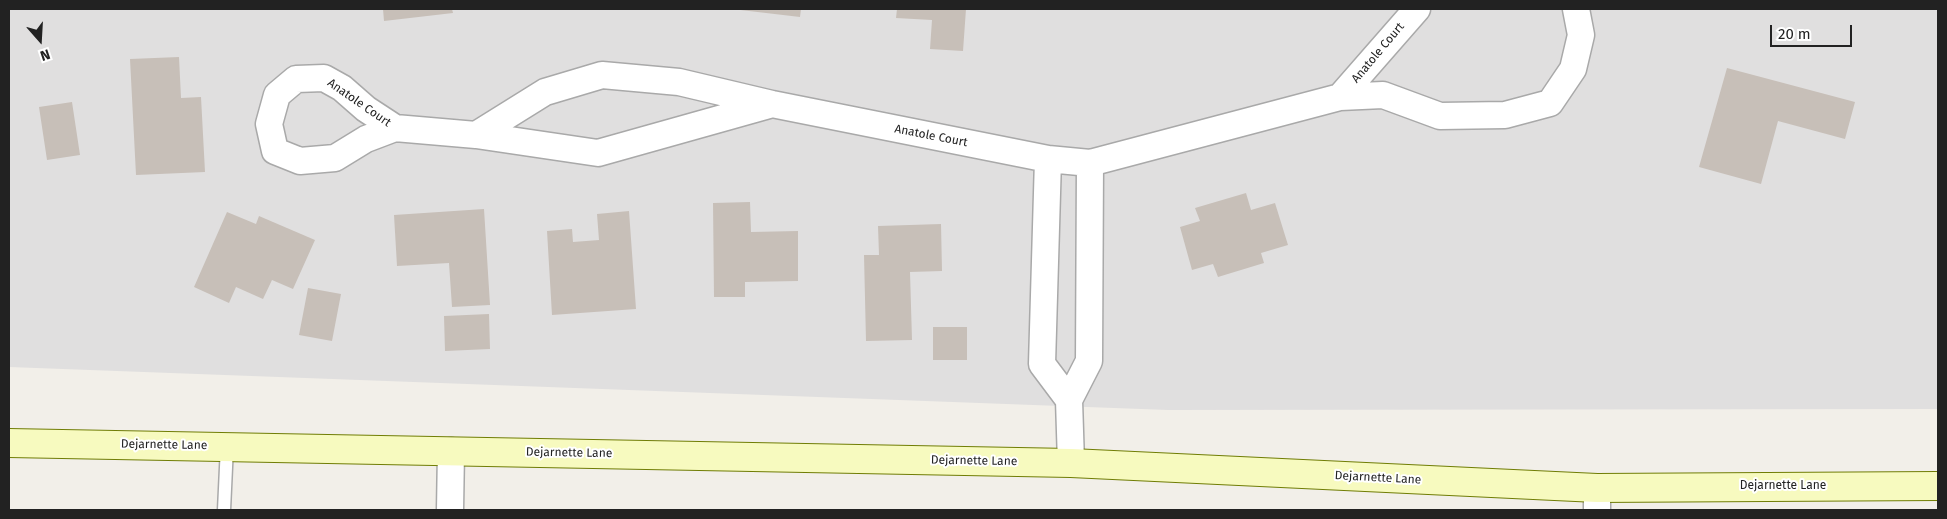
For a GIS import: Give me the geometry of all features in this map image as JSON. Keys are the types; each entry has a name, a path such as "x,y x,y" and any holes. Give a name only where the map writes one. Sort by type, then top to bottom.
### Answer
{"main road":[{"name":"Dejarnette Lane","path":"9,443 1071,463 1597,499 1938,486"}],"street":[{"name":"Anatole Court","path":"1340,97 1416,9"},
{"name":"Anatole Court","path":"476,135 545,92 602,75 679,82 772,104 1048,159 1090,163 1340,97 1382,95 1440,116 1505,115 1550,103 1573,69 1581,35 1576,9"},
{"name":"Anatole Court","path":"395,128 476,135 598,153 772,104"},
{"path":"1048,159 1042,364 1069,400"},
{"path":"1071,463 1069,400 1089,361 1090,163"},
{"path":"450,510 451,451"}],"lane":[{"path":"224,510 227,446"}],"shaded area":[{"path":"9,9 1938,9 1938,409 1168,410 9,367"}],"building":[{"path":"383,9 452,9 453,13 384,21"},
{"path":"732,9 801,9 800,17"},
{"path":"897,9 966,9 963,51 930,49 932,20 896,18"},
{"path":"179,57 181,98 201,97 205,172 136,175 130,59"},
{"path":"1727,68 1855,102 1845,139 1778,121 1761,184 1699,167"},
{"path":"72,102 80,155 47,160 39,107"},
{"path":"1246,193 1251,210 1275,203 1288,245 1261,253 1264,263 1218,277 1213,264 1192,270 1180,227 1200,221 1195,208"},
{"path":"750,202 751,232 798,231 798,281 745,282 745,297 714,297 713,203"},
{"path":"484,209 490,305 452,307 449,263 397,266 394,215"},
{"path":"629,211 636,309 552,315 547,231 572,229 573,242 599,240 597,214"},
{"path":"227,212 256,224 259,216 315,240 293,289 272,280 263,299 236,287 229,303 194,287"},
{"path":"941,224 942,271 910,272 912,340 866,341 864,255 879,255 878,226"},
{"path":"308,288 341,294 332,341 299,335"},
{"path":"489,314 490,349 445,351 444,316"},
{"path":"933,327 967,327 967,360 933,360"}]}
